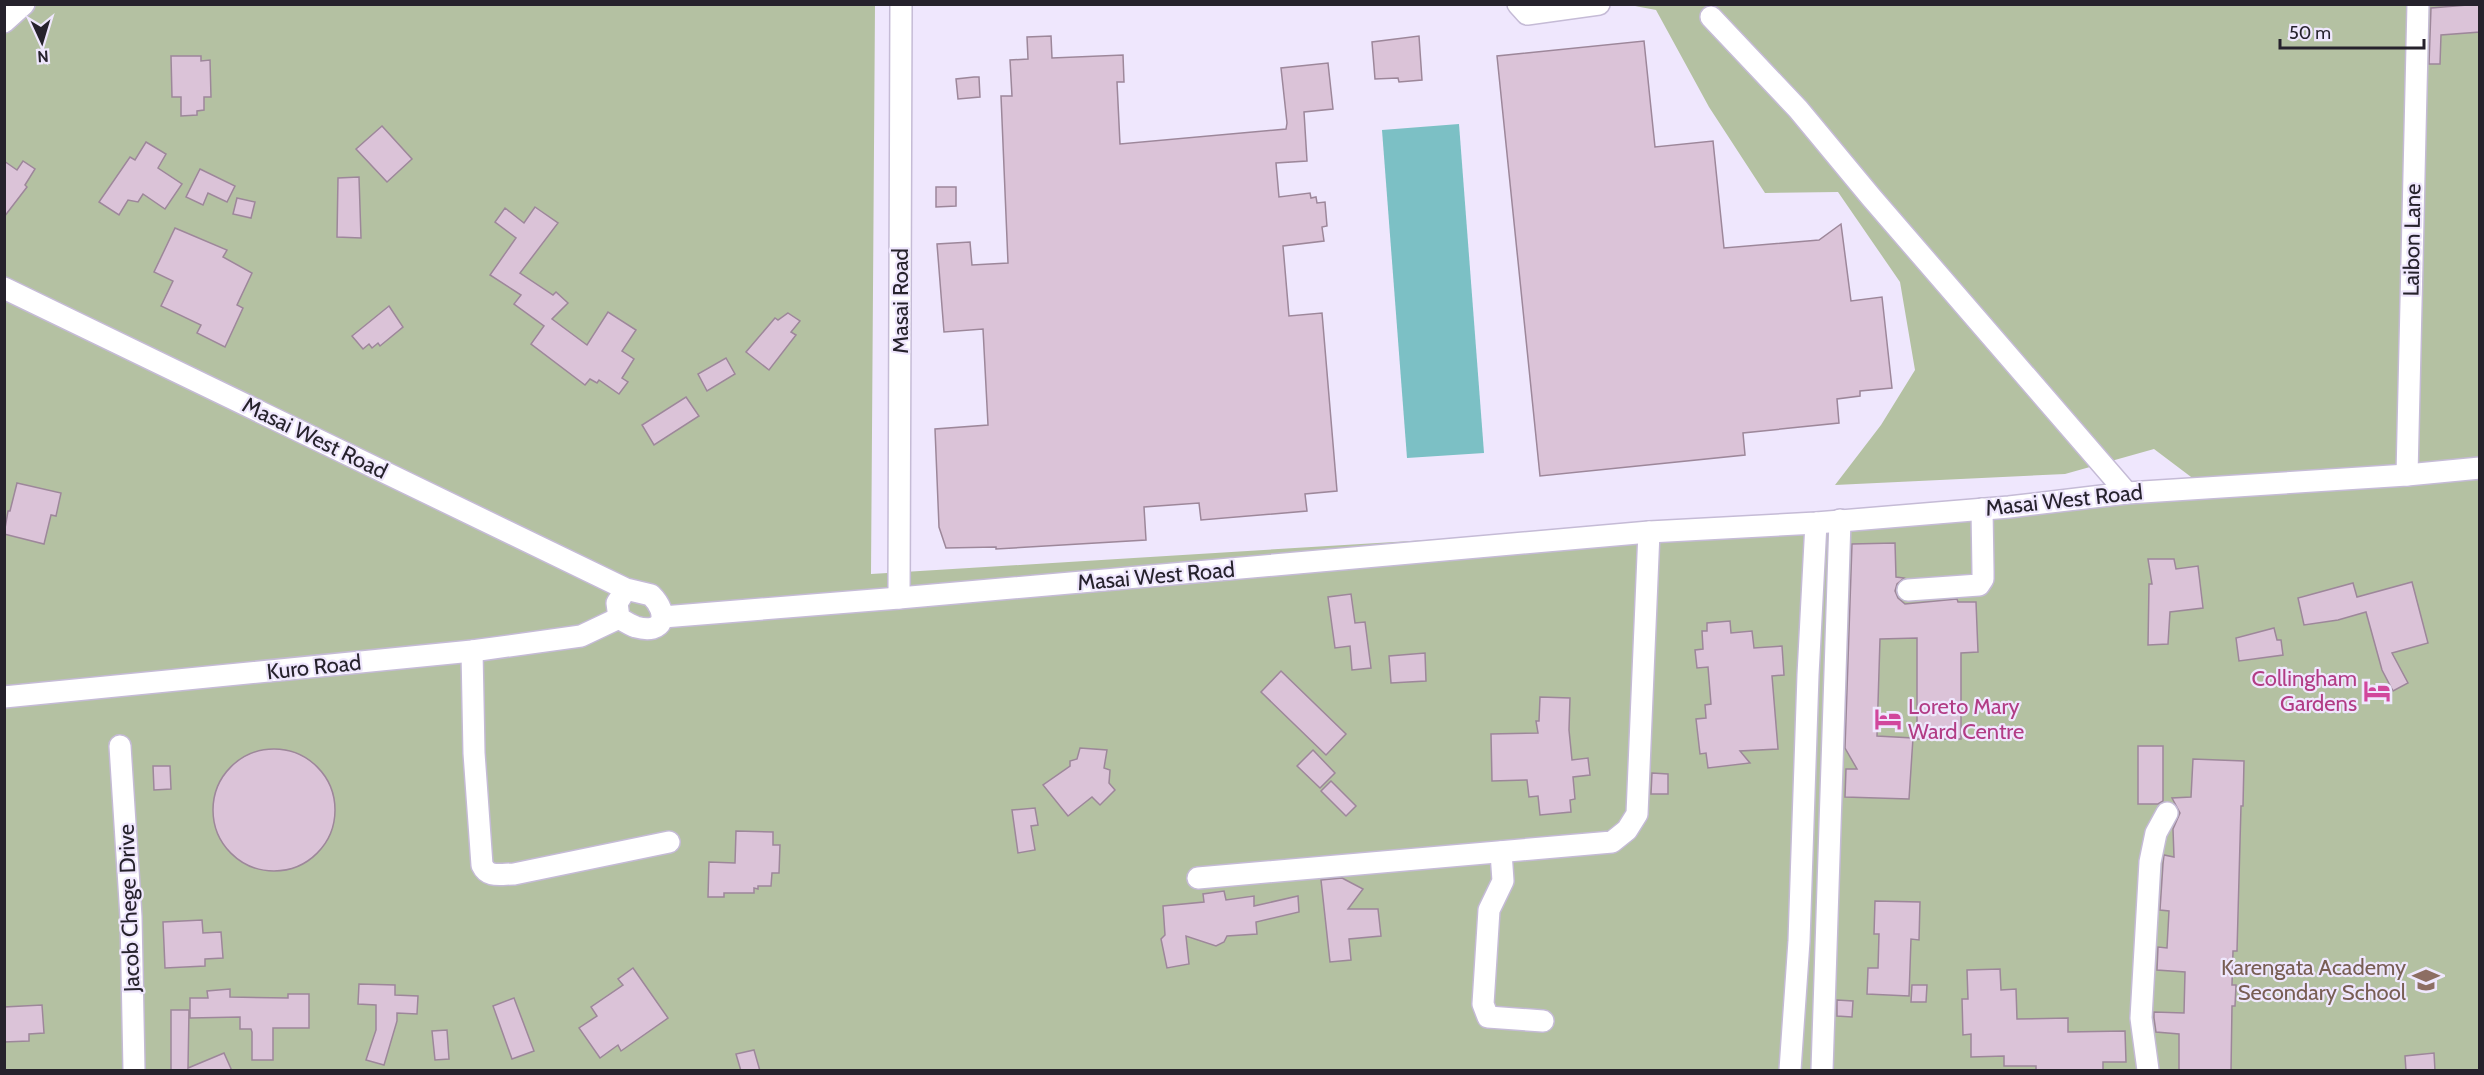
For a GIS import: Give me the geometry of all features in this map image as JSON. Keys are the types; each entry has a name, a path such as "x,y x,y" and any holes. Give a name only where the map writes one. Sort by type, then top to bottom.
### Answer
{"street":[{"path":"4,22 24,4"},
{"name":"Masai Road","path":"899,598 901,4"},
{"path":"1518,4 1527,14 1599,4"},
{"name":"Laibon Lane","path":"2407,475 2418,4"},
{"path":"1711,17 1798,109 1871,197 2127,493"},
{"name":"Masai West Road","path":"4,288 626,590"},
{"name":"Masai West Road","path":"663,617 1649,532 1816,523 1982,509 2127,493 2407,475 2480,468"},
{"path":"1908,590 1978,585 1983,579 1982,509"},
{"path":"1822,1071 1840,520"},
{"path":"1790,1071 1800,941 1807,697 1816,523"},
{"path":"1198,878 1612,842 1627,830 1637,814 1649,532"},
{"path":"626,590 651,595 661,604 663,617 659,624 649,628 636,627 618,618 617,603 626,590"},
{"name":"Kuro Road","path":"4,697 472,651 581,636 618,618"},
{"path":"472,651 475,764 482,865 485,872 492,875 514,874 669,842"},
{"name":"Jacob Chege Drive","path":"120,746 131,917 134,1071"},
{"path":"2148,1071 2141,1018 2150,862 2156,833 2167,813"},
{"path":"1501,852 1503,881 1489,910 1483,1004 1488,1017 1543,1021"}],"shaded area":[{"path":"5,5 875,5 871,574 2211,492 2154,449 2065,474 1835,485 1881,425 1915,370 1900,282 1838,192 1765,193 1709,107 1656,10 1630,5 2479,5 2479,1070 5,1070"},
{"path":"1459,124 1484,453 1407,458 1382,130"}],"building":[{"path":"2480,4 2480,32 2441,35 2440,64 2429,64 2431,8"},
{"path":"1051,36 1052,58 1123,55 1124,82 1117,82 1120,144 1286,129 1281,68 1328,63 1333,109 1304,112 1307,161 1276,163 1279,197 1310,193 1311,198 1316,197 1317,203 1325,202 1327,226 1322,227 1324,241 1283,246 1289,316 1322,313 1337,491 1305,494 1307,511 1201,520 1199,503 1144,507 1146,540 996,549 996,547 946,548 939,527 935,429 988,425 983,329 944,332 937,244 970,242 972,265 1008,263 1001,96 1012,96 1010,60 1028,59 1027,37"},
{"path":"1419,36 1422,80 1399,82 1398,78 1375,79 1372,42"},
{"path":"1644,41 1655,147 1713,141 1724,248 1819,240 1841,224 1851,301 1882,297 1892,388 1860,391 1860,396 1837,399 1839,423 1743,433 1745,455 1540,476 1497,56"},
{"path":"171,56 201,56 201,61 210,60 211,97 204,97 204,110 197,111 197,115 181,116 181,97 172,97"},
{"path":"979,77 980,97 958,99 956,79"},
{"path":"382,126 412,159 387,182 356,149"},
{"path":"146,142 166,154 158,168 182,184 165,209 143,194 138,202 128,200 119,215 99,202 130,157 135,160"},
{"path":"4,161 17,170 23,161 35,169 25,185 27,187 4,217"},
{"path":"200,169 235,186 227,202 208,193 203,205 186,197"},
{"path":"359,177 361,238 337,237 338,178"},
{"path":"936,187 956,187 956,206 936,207"},
{"path":"237,198 255,202 251,218 233,214"},
{"path":"535,207 558,223 520,273 553,295 556,292 568,303 552,319 587,345 608,312 636,330 622,351 634,359 622,378 628,382 619,394 599,380 597,383 590,379 585,385 531,344 544,326 514,304 521,295 490,275 516,238 495,222 505,208 524,223"},
{"path":"175,228 227,250 223,257 252,273 237,305 243,308 225,347 197,333 201,325 161,306 173,281 154,272"},
{"path":"389,306 403,327 380,346 378,343 372,348 369,344 363,349 352,336"},
{"path":"788,313 800,321 791,332 796,335 769,370 746,352 775,318 778,320"},
{"path":"726,358 735,374 707,391 698,374"},
{"path":"686,397 699,416 654,445 642,425"},
{"path":"17,483 61,493 56,516 51,515 44,544 4,534 8,511 10,511"},
{"path":"1895,543 1896,577 1904,578 1897,584 1895,591 1898,598 1905,604 1957,599 1958,602 1976,602 1978,652 1961,653 1961,739 1917,739 1917,638 1880,639 1877,736 1913,738 1909,799 1845,797 1846,769 1857,769 1845,748 1852,544"},
{"path":"2148,559 2174,559 2176,569 2198,566 2203,608 2170,612 2168,644 2148,645 2149,584 2152,584"},
{"path":"2412,582 2428,643 2392,653 2408,683 2393,691 2382,670 2366,612 2338,620 2304,625 2298,598 2353,583 2357,597"},
{"path":"1351,594 1355,623 1365,622 1371,668 1352,670 1350,646 1335,648 1328,597"},
{"path":"1730,621 1731,633 1752,631 1754,648 1782,646 1784,675 1772,676 1778,749 1740,751 1750,763 1708,768 1706,753 1700,754 1696,719 1706,718 1705,705 1711,704 1708,667 1697,668 1695,650 1703,649 1702,631 1707,631 1707,623"},
{"path":"2274,628 2277,640 2281,640 2283,655 2239,661 2236,638"},
{"path":"1425,653 1426,681 1391,683 1389,656"},
{"path":"1281,671 1346,734 1326,755 1261,692"},
{"path":"1540,697 1570,698 1569,730 1572,760 1588,758 1590,775 1573,777 1575,799 1570,800 1571,812 1540,815 1538,796 1529,797 1527,780 1492,781 1491,734 1538,733 1536,721 1539,721"},
{"path":"2138,746 2163,746 2163,801 2158,804 2138,804"},
{"path":"1080,748 1107,750 1104,768 1110,770 1109,783 1115,790 1100,805 1092,797 1068,816 1043,785 1070,766 1070,761 1077,759"},
{"path":"274,749 297,754 317,767 330,787 335,810 330,833 317,853 297,866 274,871 251,866 231,853 218,833 213,810 218,787 231,767 251,754"},
{"path":"1313,750 1335,773 1320,788 1297,766"},
{"path":"2193,759 2244,761 2237,951 2233,951 2232,985 2236,985 2235,1006 2232,1006 2231,1071 2179,1071 2179,1034 2156,1032 2154,1018 2154,1012 2184,1013 2185,972 2157,970 2158,947 2167,948 2169,911 2160,910 2164,855 2174,857 2173,829 2180,813 2172,798 2191,797"},
{"path":"153,766 170,766 171,789 154,790"},
{"path":"1652,773 1668,774 1668,794 1651,794"},
{"path":"1331,781 1356,806 1346,816 1321,791"},
{"path":"1035,808 1038,825 1031,826 1035,850 1018,853 1012,810"},
{"path":"736,831 773,832 773,845 780,845 779,873 772,873 771,886 758,886 758,889 754,888 754,893 724,893 724,897 708,897 709,862 735,863"},
{"path":"1342,878 1363,889 1348,909 1378,909 1381,936 1349,939 1351,960 1330,962 1321,880"},
{"path":"1224,891 1226,900 1254,896 1254,906 1298,896 1299,912 1256,922 1257,934 1227,936 1224,942 1216,946 1186,936 1189,964 1167,968 1161,939 1165,935 1163,906 1204,902 1203,894"},
{"path":"1875,901 1920,902 1919,940 1911,939 1909,996 1867,994 1868,968 1878,968 1879,934 1874,934"},
{"path":"202,920 203,933 221,932 223,958 205,959 205,966 165,968 163,922"},
{"path":"633,968 668,1018 621,1051 618,1045 600,1058 579,1028 597,1016 591,1007 623,985 618,979"},
{"path":"2000,969 2001,990 2016,989 2017,1019 2068,1018 2068,1032 2125,1031 2126,1062 2103,1062 2103,1070 2036,1071 2036,1066 2004,1066 2004,1056 1971,1057 1971,1034 1963,1035 1962,999 1968,999 1967,970"},
{"path":"359,984 395,985 395,995 418,996 417,1014 397,1013 397,1021 384,1065 366,1060 376,1030 376,1005 358,1004"},
{"path":"1912,985 1927,985 1926,1002 1911,1002"},
{"path":"230,989 230,997 288,998 288,994 309,994 309,1028 273,1028 273,1060 252,1060 252,1032 251,1029 240,1029 240,1017 190,1018 190,998 208,998 207,991"},
{"path":"514,998 534,1051 512,1059 493,1006"},
{"path":"1837,1000 1853,1001 1852,1017 1837,1016"},
{"path":"42,1005 44,1033 29,1034 29,1041 4,1042 4,1007"},
{"path":"171,1010 189,1010 188,1068 224,1053 232,1071 171,1071"},
{"path":"447,1030 449,1059 435,1060 432,1031"},
{"path":"754,1050 760,1071 741,1071 736,1054"},
{"path":"2434,1053 2435,1071 2406,1071 2405,1056"}],"place":[{"name":"Collingham Gardens","path":"2377,691"},
{"name":"Loreto Mary Ward Centre","path":"1888,719"},
{"name":"Karengata Academy Secondary School","path":"2426,980"}]}
